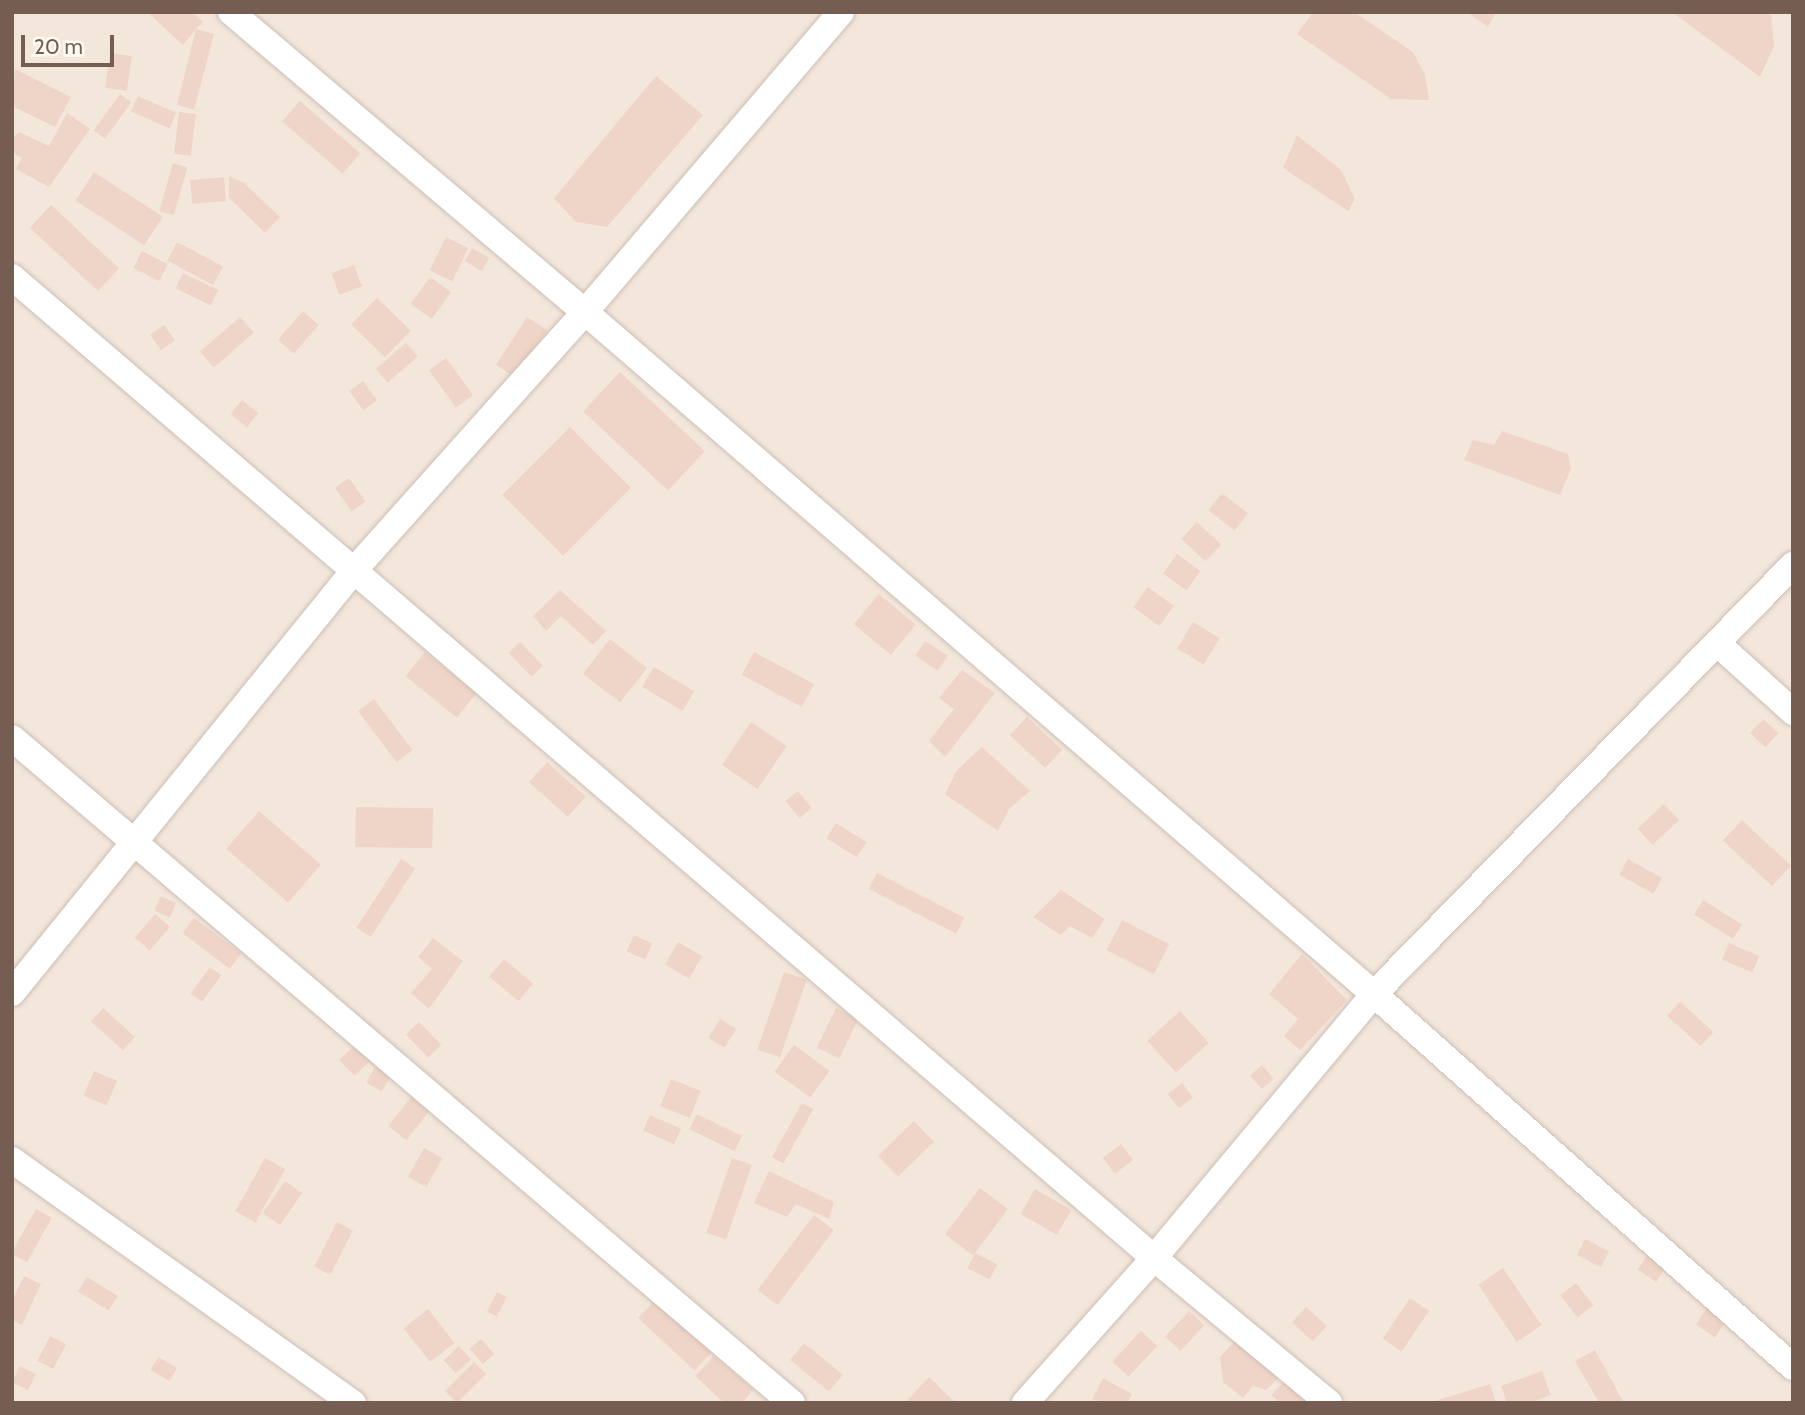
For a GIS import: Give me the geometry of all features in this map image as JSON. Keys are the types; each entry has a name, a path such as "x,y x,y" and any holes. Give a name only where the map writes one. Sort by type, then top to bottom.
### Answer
{"street":[{"path":"231,12 585,312 1374,994 1793,1367"},
{"path":"12,993 356,568 585,312 841,12"},
{"path":"12,277 356,568 1154,1258 1329,1403"},
{"path":"1025,1403 1154,1258 1374,994 1793,565"},
{"path":"1717,643 1793,712"},
{"path":"12,738 137,841 792,1403"},
{"path":"12,1160 353,1403"}],"shaded area":[{"path":"12,12 1793,12 1793,1403 12,1403"}],"building":[{"path":"147,12 192,12 203,22 183,45"},
{"path":"1313,12 1354,12 1413,52 1425,75 1429,100 1391,99 1297,34"},
{"path":"1467,12 1496,12 1488,27"},
{"path":"1672,12 1771,12 1774,46 1760,77"},
{"path":"196,29 214,34 194,110 177,105"},
{"path":"110,53 132,56 127,91 105,88"},
{"path":"15,69 71,97 55,127 12,106"},
{"path":"656,76 703,115 607,227 576,222 554,198"},
{"path":"120,94 131,102 105,139 94,130"},
{"path":"138,96 176,113 169,129 131,112"},
{"path":"300,101 360,153 343,174 282,121"},
{"path":"179,112 196,114 191,156 174,154"},
{"path":"67,113 90,129 49,187 16,169 22,158 12,152 12,138 19,132 49,146"},
{"path":"1297,135 1341,170 1355,199 1348,211 1283,168"},
{"path":"173,163 187,167 174,215 159,211"},
{"path":"94,172 163,217 144,245 75,201"},
{"path":"229,176 244,183 280,217 265,233 229,198"},
{"path":"224,177 226,201 192,204 190,180"},
{"path":"51,205 119,268 98,291 30,228"},
{"path":"446,237 468,248 452,281 430,270"},
{"path":"177,242 223,266 213,285 167,261"},
{"path":"472,248 489,258 482,271 464,261"},
{"path":"142,251 168,264 159,281 133,268"},
{"path":"354,265 362,287 339,295 331,273"},
{"path":"183,273 218,290 211,305 176,288"},
{"path":"430,277 451,292 432,319 411,304"},
{"path":"377,298 411,331 385,357 351,325"},
{"path":"303,311 319,325 294,353 278,340"},
{"path":"240,317 254,333 214,368 200,352"},
{"path":"527,317 547,330 516,378 496,365"},
{"path":"164,325 175,341 161,350 150,335"},
{"path":"406,343 418,357 388,383 376,369"},
{"path":"446,358 473,395 456,408 429,370"},
{"path":"620,372 705,451 668,491 583,411"},
{"path":"363,381 377,400 363,410 349,391"},
{"path":"242,400 258,413 247,427 231,414"},
{"path":"570,427 631,488 563,556 502,495"},
{"path":"1502,431 1568,454 1571,469 1560,495 1464,460 1473,440 1494,445"},
{"path":"349,478 366,502 352,512 335,488"},
{"path":"1222,493 1248,513 1234,531 1208,510"},
{"path":"1197,522 1221,545 1205,561 1181,539"},
{"path":"1177,554 1200,571 1186,590 1163,573"},
{"path":"1148,587 1174,606 1159,626 1133,607"},
{"path":"560,590 606,631 593,645 561,616 546,631 533,616"},
{"path":"879,594 916,625 891,655 854,624"},
{"path":"1193,622 1220,638 1204,665 1177,649"},
{"path":"610,639 647,668 620,703 583,674"},
{"path":"925,641 948,656 938,671 915,656"},
{"path":"520,642 543,666 531,677 508,653"},
{"path":"425,652 476,694 457,718 405,676"},
{"path":"754,652 814,684 802,707 742,675"},
{"path":"654,667 694,691 682,711 642,687"},
{"path":"962,670 995,693 945,757 929,741 954,709 939,698"},
{"path":"374,699 413,750 397,762 358,711"},
{"path":"1027,717 1062,750 1045,768 1010,735"},
{"path":"1763,719 1778,733 1765,747 1750,733"},
{"path":"751,722 787,746 758,789 722,765"},
{"path":"982,747 1030,791 1009,809 998,831 945,794 957,770"},
{"path":"547,762 586,797 568,817 529,782"},
{"path":"798,791 812,808 799,818 786,801"},
{"path":"1664,804 1679,820 1653,845 1638,829"},
{"path":"356,807 433,808 432,848 355,847"},
{"path":"259,811 321,865 288,903 226,849"},
{"path":"1742,820 1791,866 1772,886 1723,840"},
{"path":"836,823 867,842 857,857 826,838"},
{"path":"401,859 415,868 371,937 356,928"},
{"path":"1628,859 1662,878 1653,894 1619,875"},
{"path":"877,873 964,917 956,934 869,889"},
{"path":"1061,890 1105,919 1092,938 1070,926 1061,935 1033,917"},
{"path":"161,896 176,903 170,918 154,911"},
{"path":"1703,900 1742,924 1733,939 1694,914"},
{"path":"155,914 170,927 150,951 135,937"},
{"path":"194,918 241,954 230,969 183,933"},
{"path":"1122,920 1169,944 1154,974 1107,950"},
{"path":"634,935 652,943 645,960 627,951"},
{"path":"433,938 463,961 429,1009 411,993 432,969 418,957"},
{"path":"678,942 702,956 689,979 665,965"},
{"path":"1729,943 1759,956 1752,972 1722,960"},
{"path":"1302,954 1347,1000 1300,1050 1284,1036 1298,1019 1269,994"},
{"path":"504,959 533,983 518,1001 489,977"},
{"path":"210,967 221,975 202,1002 191,994"},
{"path":"784,972 807,980 780,1057 757,1050"},
{"path":"1680,1002 1713,1032 1701,1046 1667,1016"},
{"path":"103,1008 135,1037 123,1050 91,1021"},
{"path":"836,1008 858,1019 839,1059 817,1048"},
{"path":"1180,1011 1209,1043 1176,1072 1147,1040"},
{"path":"720,1019 736,1029 724,1048 708,1038"},
{"path":"419,1022 441,1045 428,1058 406,1035"},
{"path":"356,1044 371,1060 354,1076 339,1060"},
{"path":"794,1045 830,1071 810,1098 775,1072"},
{"path":"1262,1065 1274,1079 1262,1089 1250,1075"},
{"path":"375,1067 391,1076 382,1091 366,1083"},
{"path":"94,1071 117,1081 106,1106 83,1096"},
{"path":"671,1079 701,1091 690,1118 660,1106"},
{"path":"1182,1083 1193,1097 1179,1108 1168,1094"},
{"path":"411,1097 429,1111 406,1140 388,1126"},
{"path":"802,1103 813,1109 783,1164 772,1157"},
{"path":"697,1114 742,1136 734,1151 690,1129"},
{"path":"650,1115 681,1129 674,1144 643,1131"},
{"path":"914,1121 934,1142 898,1177 878,1156"},
{"path":"1121,1144 1133,1160 1115,1174 1103,1158"},
{"path":"424,1148 442,1158 426,1187 408,1177"},
{"path":"265,1158 285,1169 256,1223 235,1211"},
{"path":"732,1158 752,1165 726,1240 706,1233"},
{"path":"769,1171 834,1202 829,1219 796,1204 787,1217 754,1203"},
{"path":"285,1181 302,1193 280,1225 263,1213"},
{"path":"980,1188 1008,1209 973,1255 945,1234"},
{"path":"1035,1189 1071,1210 1057,1235 1020,1214"},
{"path":"36,1209 52,1218 27,1262 12,1252"},
{"path":"814,1215 834,1230 777,1305 757,1290"},
{"path":"337,1222 353,1230 330,1275 314,1267"},
{"path":"1585,1239 1609,1251 1601,1267 1577,1255"},
{"path":"975,1253 997,1264 990,1279 967,1268"},
{"path":"1649,1253 1667,1265 1656,1282 1638,1270"},
{"path":"1503,1268 1542,1325 1517,1342 1478,1285"},
{"path":"24,1276 41,1284 22,1325 12,1320 12,1301"},
{"path":"87,1277 118,1296 109,1310 78,1291"},
{"path":"1576,1283 1593,1305 1577,1317 1560,1295"},
{"path":"497,1292 507,1297 497,1317 487,1312"},
{"path":"1410,1298 1429,1311 1402,1351 1383,1339"},
{"path":"656,1299 712,1352 695,1371 638,1318"},
{"path":"1306,1307 1327,1326 1313,1341 1292,1323"},
{"path":"1707,1308 1726,1321 1715,1337 1696,1325"},
{"path":"428,1309 454,1343 430,1362 404,1328"},
{"path":"1189,1311 1204,1325 1180,1351 1165,1337"},
{"path":"1141,1331 1157,1346 1128,1377 1112,1362"},
{"path":"50,1336 66,1344 53,1369 37,1361"},
{"path":"481,1339 494,1354 483,1364 470,1349"},
{"path":"1235,1341 1279,1377 1266,1390 1253,1386 1243,1398 1223,1382 1220,1357"},
{"path":"804,1343 843,1374 829,1392 790,1360"},
{"path":"459,1346 471,1359 456,1373 444,1360"},
{"path":"1595,1350 1624,1403 1599,1403 1575,1361"},
{"path":"714,1356 753,1390 742,1403 724,1403 695,1376"},
{"path":"158,1357 177,1368 170,1381 150,1370"},
{"path":"474,1362 486,1374 457,1403 445,1391"},
{"path":"20,1366 36,1374 28,1390 12,1382"},
{"path":"1542,1371 1551,1395 1530,1403 1507,1403 1501,1386"},
{"path":"929,1377 956,1403 905,1403"},
{"path":"1103,1378 1132,1394 1127,1403 1092,1400"},
{"path":"1284,1382 1307,1403 1280,1403 1271,1395"},
{"path":"1490,1384 1496,1403 1431,1403 1431,1402"}]}
